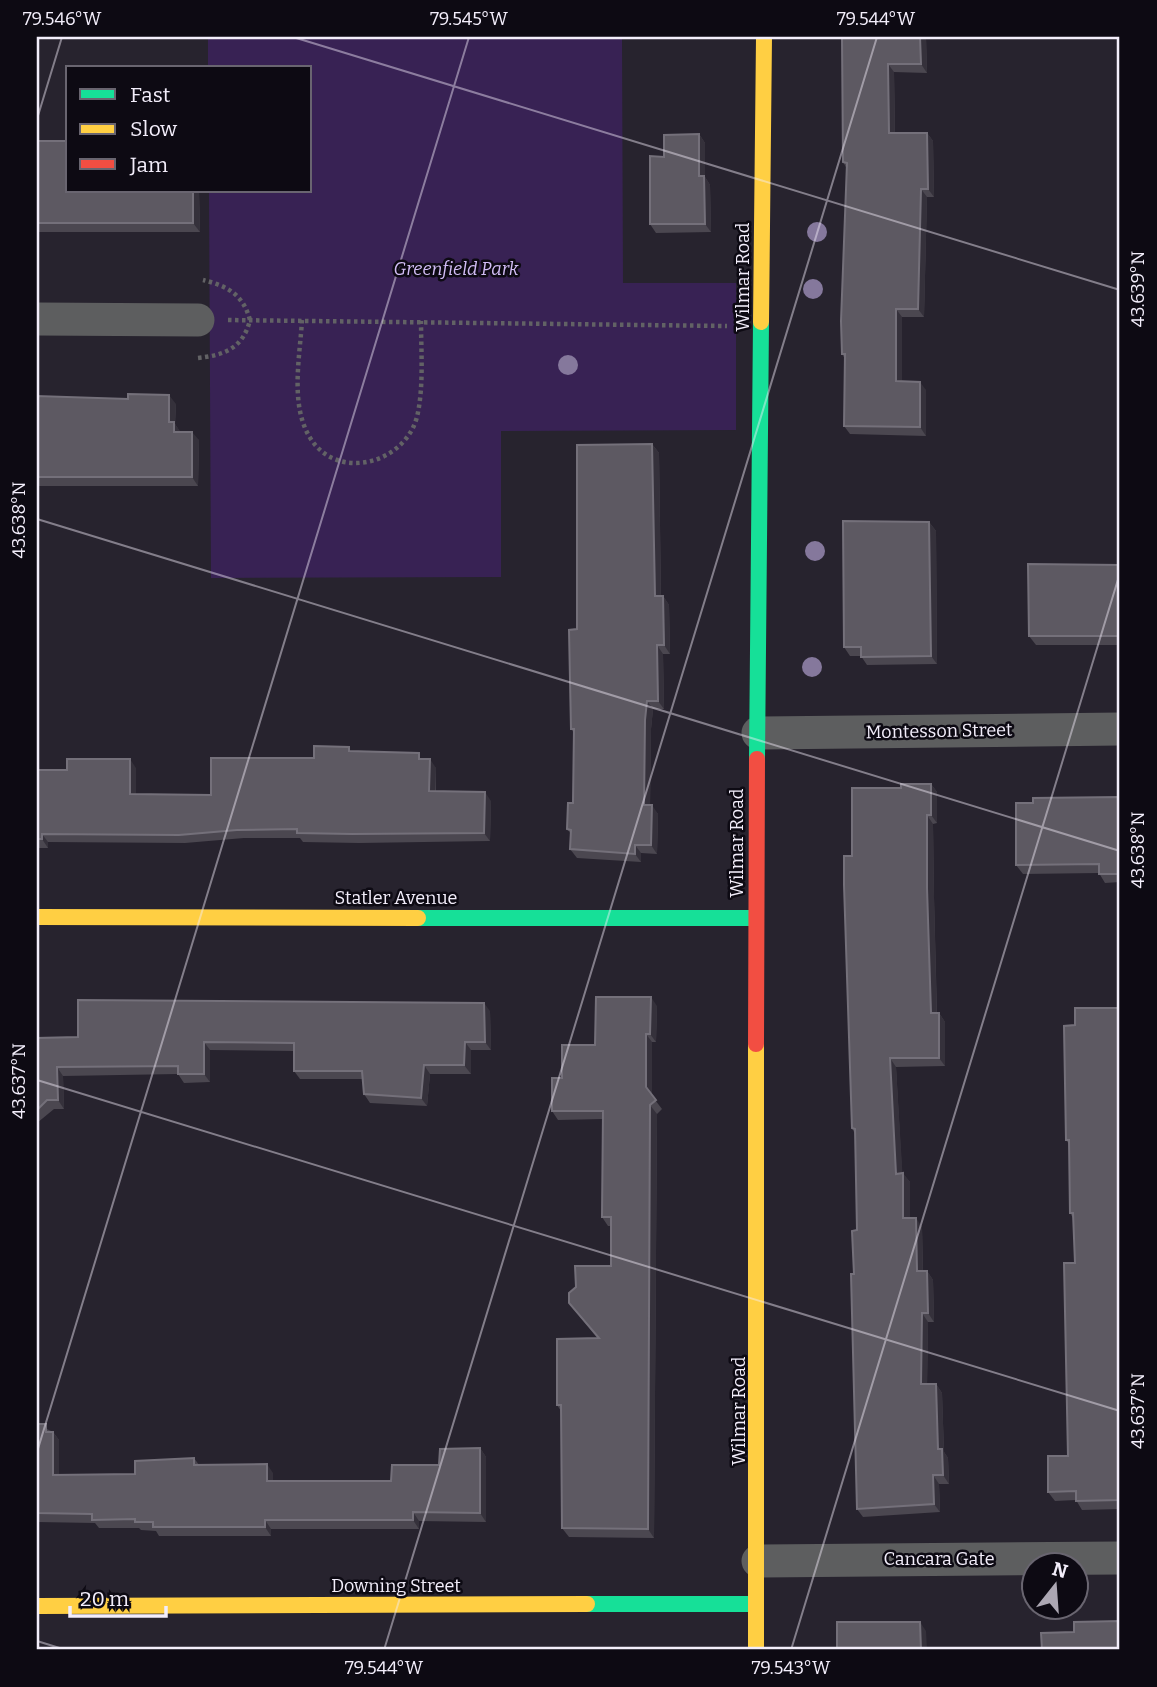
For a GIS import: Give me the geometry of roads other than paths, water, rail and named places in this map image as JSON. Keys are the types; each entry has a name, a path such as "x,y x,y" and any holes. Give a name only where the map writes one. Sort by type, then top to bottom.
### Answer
{"street":[{"name":"Wilmar Road","path":"756,1650 756,918 764,37"},
{"path":"37,320 198,320"},
{"name":"Montesson Street","path":"758,733 1120,729"},
{"name":"Statler Avenue","path":"37,917 756,918"},
{"name":"Cancara Gate","path":"758,1561 1120,1558"},
{"name":"Downing Street","path":"37,1606 756,1604"}],"park label":[{"name":"Greenfield Park","path":"456,269"}]}
